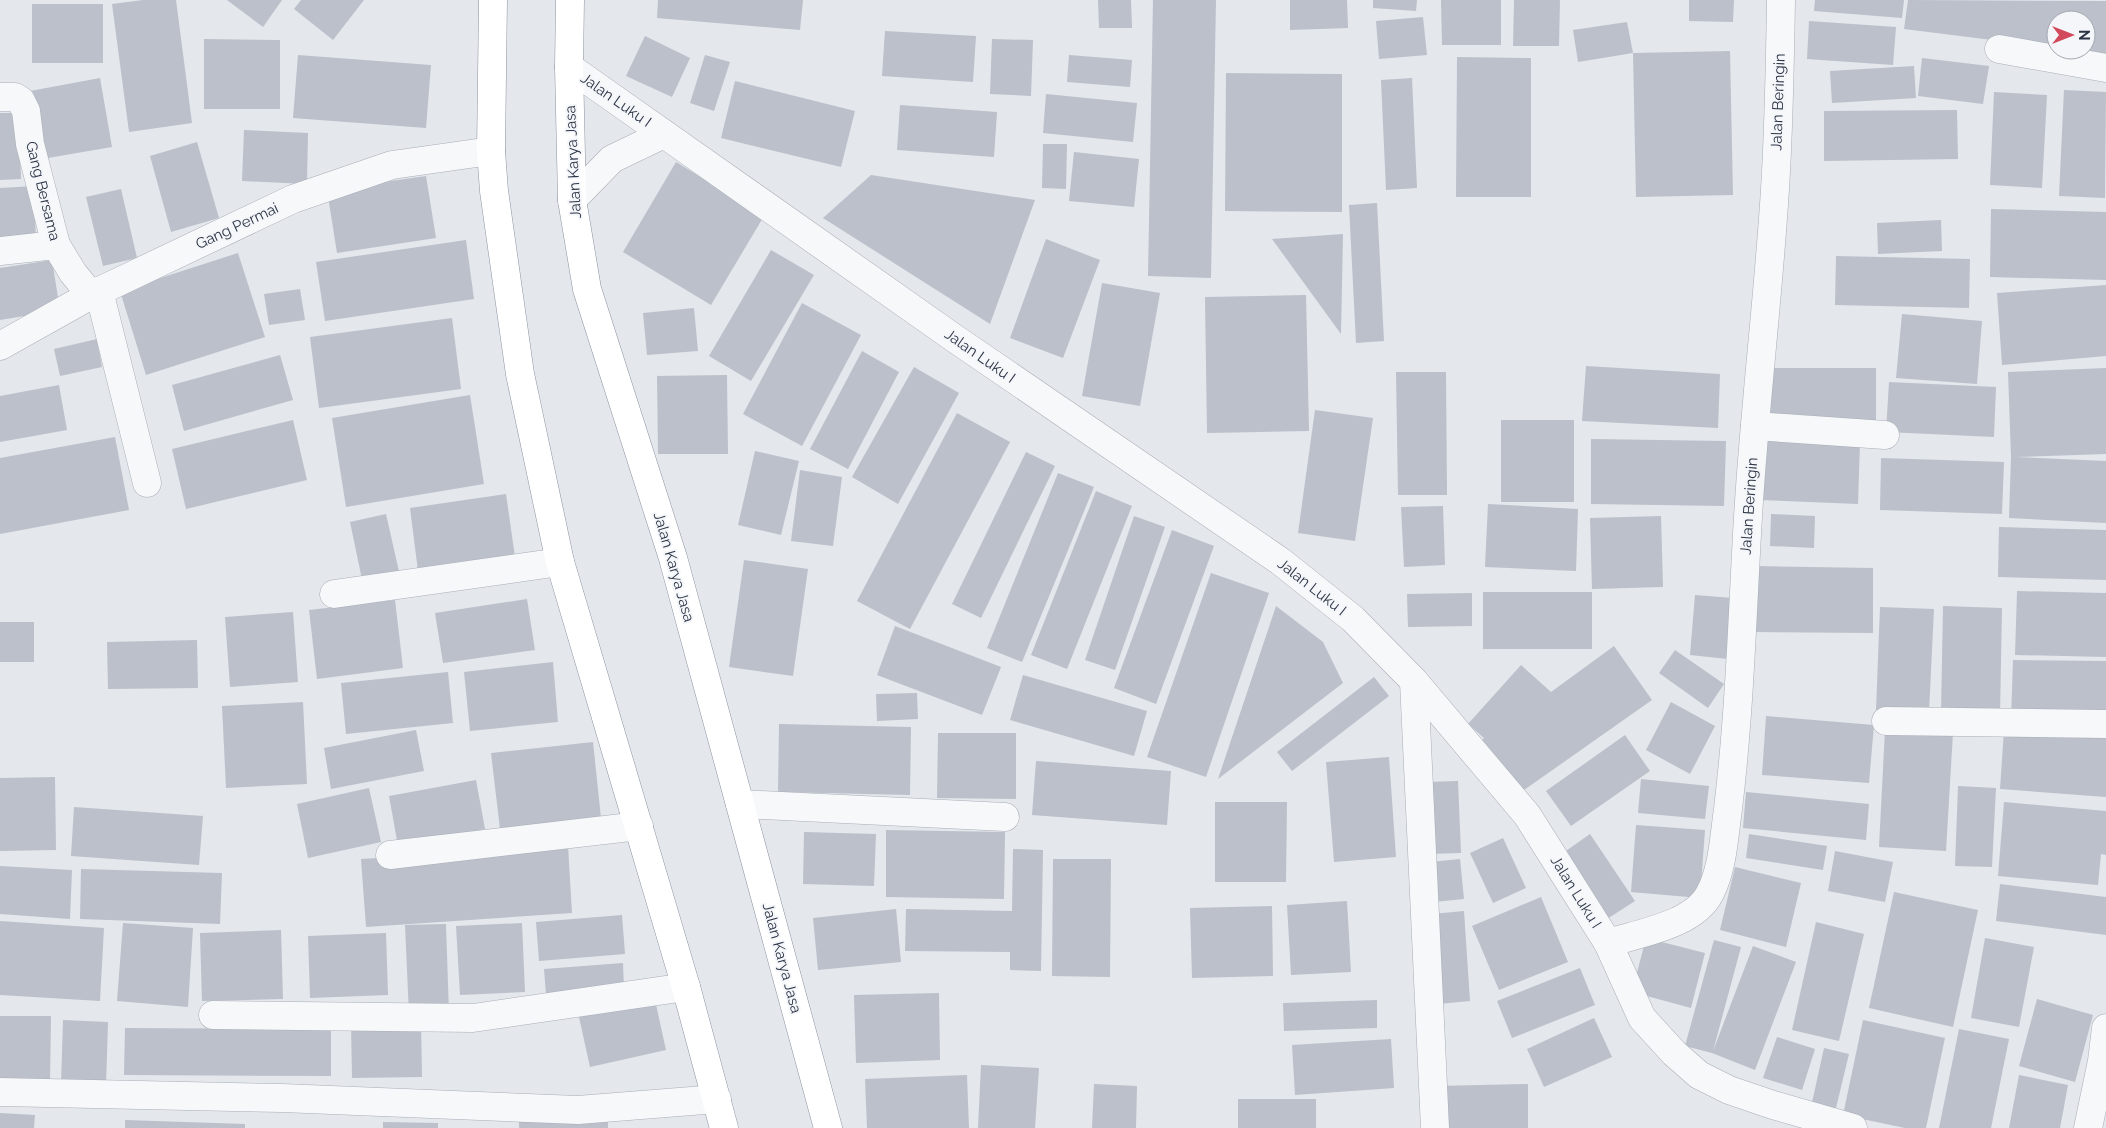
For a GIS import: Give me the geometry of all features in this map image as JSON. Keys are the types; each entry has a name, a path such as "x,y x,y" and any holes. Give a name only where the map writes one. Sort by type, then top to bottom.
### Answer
{"highway":[{"path":"493,0 491,151 494,191 520,374 560,562 686,987 724,1128"},
{"name":"Jalan Karya Jasa","path":"570,0 569,67 572,200 587,290 673,558 828,1128"}],"street":[{"name":"Jalan Beringin","path":"1608,943 1684,918 1699,908 1709,896 1716,880 1722,852 1738,700 1750,474 1775,188 1782,0"},
{"path":"1999,49 2106,68"},
{"name":"Jalan Luku I","path":"569,67 954,338 1280,561 1353,620 1414,681 1527,815 1608,943 1642,1018 1674,1053 1699,1075 1730,1090 1773,1105 1853,1128"},
{"name":"Gang Bersama","path":"0,96 15,97 21,101 26,111 30,144 56,245 73,273 95,293"},
{"name":"Jalan Luku I","path":"572,200 612,159 664,134"},
{"name":"Gang Permai","path":"0,346 95,293 293,199 392,165 491,151"},
{"path":"0,251 56,245"},
{"path":"95,293 147,483"},
{"path":"1755,426 1885,435"},
{"path":"334,594 560,562"},
{"path":"1414,681 1435,1128"},
{"path":"1886,721 2106,724"},
{"path":"740,804 1005,817"},
{"path":"390,856 639,826"},
{"path":"213,1014 473,1018 686,987"},
{"path":"2088,1128 2102,1060 2106,1028"},
{"path":"0,1092 282,1098 578,1110 717,1099"}],"building":[{"path":"143,0 176,0 192,123 129,132 112,4"},
{"path":"227,0 282,0 263,27"},
{"path":"301,0 364,0 333,40 294,9"},
{"path":"658,0 803,0 800,30 657,18"},
{"path":"1098,0 1131,0 1132,28 1099,28"},
{"path":"1153,0 1216,0 1211,278 1148,276"},
{"path":"1290,0 1347,0 1348,28 1290,30"},
{"path":"1373,0 1417,0 1416,11 1373,8"},
{"path":"1441,0 1501,0 1501,45 1442,45"},
{"path":"1514,0 1560,0 1559,46 1513,46"},
{"path":"1689,0 1734,0 1733,22 1689,21"},
{"path":"1815,0 1904,0 1902,18 1814,11"},
{"path":"1908,0 2106,1 2106,55 2096,53 2096,10 2046,10 2046,47 1904,29"},
{"path":"32,4 103,4 103,63 32,63"},
{"path":"1423,17 1427,55 1379,59 1376,21"},
{"path":"1809,21 1896,27 1893,65 1807,59"},
{"path":"1627,22 1633,53 1578,62 1573,30"},
{"path":"885,31 976,36 973,82 882,76"},
{"path":"645,36 690,58 672,97 626,76"},
{"path":"204,39 280,40 280,109 204,109"},
{"path":"992,39 1033,40 1031,96 990,94"},
{"path":"1730,51 1733,195 1636,197 1633,53"},
{"path":"298,55 431,65 426,128 293,118"},
{"path":"705,55 730,62 714,111 690,103"},
{"path":"1069,55 1132,60 1130,87 1067,82"},
{"path":"1457,57 1531,58 1531,197 1456,197"},
{"path":"1922,58 1989,66 1983,104 1918,96"},
{"path":"1914,66 1916,98 1832,103 1830,71"},
{"path":"1226,73 1342,74 1342,212 1225,211"},
{"path":"100,78 112,147 42,159 30,91"},
{"path":"1412,78 1417,188 1386,190 1381,80"},
{"path":"735,81 855,111 841,167 721,138"},
{"path":"2064,90 2106,92 2105,198 2059,196"},
{"path":"1994,92 2047,95 2042,188 1990,185"},
{"path":"1046,94 1137,103 1133,142 1043,133"},
{"path":"900,105 997,112 994,157 897,150"},
{"path":"1957,110 1958,159 1824,161 1824,111"},
{"path":"0,113 19,113 21,179 0,180"},
{"path":"244,130 308,133 307,184 242,181"},
{"path":"197,142 219,218 171,232 150,156"},
{"path":"1043,144 1067,144 1066,189 1042,188"},
{"path":"1074,152 1139,159 1134,207 1069,201"},
{"path":"676,162 764,216 711,305 623,252"},
{"path":"871,175 1035,200 990,324 823,218"},
{"path":"426,176 436,238 337,253 327,190"},
{"path":"34,186 36,243 0,244 0,188"},
{"path":"121,189 137,258 103,266 86,197"},
{"path":"1377,203 1384,341 1356,343 1349,205"},
{"path":"1991,209 2106,212 2106,280 1990,277"},
{"path":"1941,220 1942,251 1878,254 1877,223"},
{"path":"1343,234 1341,334 1272,239"},
{"path":"1046,239 1100,260 1063,358 1010,338"},
{"path":"466,240 474,299 325,321 316,262"},
{"path":"771,250 814,275 751,381 709,356"},
{"path":"238,253 265,337 146,375 120,291"},
{"path":"1836,256 1970,259 1969,308 1835,305"},
{"path":"52,260 60,310 0,320 0,268"},
{"path":"1102,283 1160,293 1140,406 1082,396"},
{"path":"2106,285 2106,356 2002,365 1997,293"},
{"path":"300,289 305,320 269,325 264,294"},
{"path":"1306,295 1309,431 1207,433 1205,297"},
{"path":"802,303 861,335 802,446 743,414"},
{"path":"694,308 698,351 647,355 643,313"},
{"path":"1902,314 1982,321 1977,384 1896,378"},
{"path":"452,318 461,389 319,408 310,337"},
{"path":"97,339 102,367 60,376 54,349"},
{"path":"862,351 899,372 848,469 810,449"},
{"path":"280,355 293,400 184,431 172,385"},
{"path":"1586,366 1720,374 1718,428 1582,421"},
{"path":"914,367 959,393 898,504 852,477"},
{"path":"1766,368 1876,368 1876,420 1766,420"},
{"path":"2106,368 2106,454 2016,457 2106,461 2106,523 2009,518 2011,457 2008,372"},
{"path":"1396,372 1446,372 1447,495 1398,495"},
{"path":"727,375 728,454 658,454 657,376"},
{"path":"1889,382 1996,387 1994,437 1886,432"},
{"path":"59,385 67,430 0,442 0,396"},
{"path":"470,395 484,484 346,507 332,418"},
{"path":"1315,410 1373,418 1355,541 1298,533"},
{"path":"957,413 1010,442 910,629 857,601"},
{"path":"293,420 307,480 186,509 172,449"},
{"path":"1501,420 1574,420 1574,502 1501,502"},
{"path":"115,437 129,510 0,534 0,458"},
{"path":"1763,437 1860,442 1858,504 1761,500"},
{"path":"1591,439 1726,441 1724,506 1591,504"},
{"path":"755,451 799,461 781,535 738,525"},
{"path":"1026,452 1055,466 981,618 952,604"},
{"path":"1881,458 2004,462 2002,514 1880,510"},
{"path":"800,470 842,477 833,546 791,541"},
{"path":"1058,473 1094,487 1022,662 987,648"},
{"path":"1096,491 1132,506 1067,669 1031,655"},
{"path":"506,494 515,557 418,571 410,508"},
{"path":"1488,504 1578,509 1576,571 1485,567"},
{"path":"1443,506 1445,565 1404,567 1401,507"},
{"path":"386,514 400,576 363,584 350,522"},
{"path":"1771,514 1815,516 1814,548 1770,546"},
{"path":"1134,516 1165,527 1115,670 1085,660"},
{"path":"1661,516 1663,587 1592,589 1590,518"},
{"path":"1999,527 2106,530 2106,580 1998,577"},
{"path":"1172,530 1214,546 1156,704 1114,688"},
{"path":"744,560 808,569 793,676 729,667"},
{"path":"1755,566 1873,568 1873,633 1754,632"},
{"path":"1211,573 1269,593 1206,777 1147,757"},
{"path":"2017,591 2106,593 2106,657 2015,655"},
{"path":"1483,592 1592,592 1592,649 1483,649"},
{"path":"1472,593 1472,626 1408,627 1407,594"},
{"path":"1695,595 1733,598 1728,659 1690,655"},
{"path":"527,599 535,650 443,663 435,613"},
{"path":"395,600 403,668 317,679 309,610"},
{"path":"1276,606 1323,642 1343,683 1218,779"},
{"path":"1943,606 2002,608 2000,715 1941,713"},
{"path":"1880,607 1934,609 1929,712 1876,710"},
{"path":"293,612 298,682 230,687 225,617"},
{"path":"0,622 34,622 34,662 0,662"},
{"path":"895,626 1001,667 982,715 877,675"},
{"path":"197,640 198,688 108,689 107,642"},
{"path":"1614,646 1652,700 1517,795 1480,742 1484,738 1468,724 1521,665 1551,692"},
{"path":"1675,650 1724,684 1708,708 1659,673"},
{"path":"2013,660 2106,661 2106,720 2011,719"},
{"path":"553,662 558,722 470,731 464,672"},
{"path":"448,672 453,723 346,734 341,683"},
{"path":"1023,675 1147,711 1134,756 1010,720"},
{"path":"1374,677 1389,696 1292,771 1277,752"},
{"path":"917,693 918,719 877,721 876,694"},
{"path":"303,702 307,784 226,788 222,706"},
{"path":"1671,702 1715,726 1690,774 1646,750"},
{"path":"1766,716 1874,725 1869,783 1762,775"},
{"path":"779,724 911,727 910,795 778,792"},
{"path":"416,730 424,771 331,789 324,748"},
{"path":"1885,730 1953,733 1946,851 1879,847"},
{"path":"2004,730 2106,738 2106,797 2000,789"},
{"path":"938,733 1016,733 1016,799 937,798"},
{"path":"1625,735 1650,771 1571,826 1546,791"},
{"path":"593,742 601,818 500,829 491,753"},
{"path":"1389,757 1396,857 1334,862 1326,762"},
{"path":"1036,761 1171,771 1167,825 1032,815"},
{"path":"55,777 56,850 0,851 0,778"},
{"path":"1641,779 1709,786 1705,819 1638,813"},
{"path":"476,780 485,829 398,846 389,796"},
{"path":"1458,781 1461,853 1428,854 1425,782"},
{"path":"1958,786 1996,788 1992,867 1955,866"},
{"path":"369,788 381,842 308,858 297,804"},
{"path":"1746,792 1869,804 1866,840 1743,828"},
{"path":"1215,802 1287,802 1286,882 1215,882"},
{"path":"2004,802 2106,811 2106,855 2101,854 2098,885 1998,876"},
{"path":"74,807 203,816 199,865 71,856"},
{"path":"1636,825 1705,830 1700,898 1631,892"},
{"path":"886,830 1005,832 1004,899 886,897"},
{"path":"804,832 876,834 874,886 803,884"},
{"path":"1590,834 1635,901 1607,919 1563,853"},
{"path":"1749,834 1827,846 1823,870 1746,858"},
{"path":"1503,838 1526,888 1493,903 1470,853"},
{"path":"568,846 572,913 366,927 361,859"},
{"path":"1013,849 1043,850 1041,971 1010,970 1010,952 905,951 906,909 1012,911"},
{"path":"1835,851 1893,862 1885,902 1828,891"},
{"path":"1053,859 1111,859 1110,977 1052,976"},
{"path":"1460,859 1464,899 1434,902 1430,862"},
{"path":"0,866 72,870 70,919 0,914"},
{"path":"1735,867 1801,883 1786,947 1720,930"},
{"path":"81,869 222,873 220,924 80,919"},
{"path":"2000,884 2106,897 2106,935 1996,921"},
{"path":"1894,892 1978,910 1953,1027 1869,1008"},
{"path":"1541,897 1568,962 1499,990 1472,926"},
{"path":"1347,901 1351,972 1291,975 1287,905"},
{"path":"1272,906 1273,976 1192,978 1190,908"},
{"path":"896,909 901,962 818,970 813,918"},
{"path":"1464,911 1470,1001 1438,1004 1432,914"},
{"path":"622,915 625,954 539,961 536,922"},
{"path":"0,921 104,928 100,1001 0,995"},
{"path":"1816,922 1864,934 1839,1041 1792,1030"},
{"path":"123,923 193,928 188,1007 117,1001"},
{"path":"522,923 525,992 460,995 456,926"},
{"path":"446,924 449,1014 409,1015 405,925"},
{"path":"281,930 283,999 202,1001 200,933"},
{"path":"386,933 388,995 310,998 308,936"},
{"path":"1646,938 1705,953 1691,1008 1632,992"},
{"path":"1985,938 2034,947 2019,1027 1971,1018"},
{"path":"1714,940 1741,947 1713,1051 1753,946 1796,962 1755,1070 1712,1053 1685,1046"},
{"path":"623,963 624,990 546,995 544,969"},
{"path":"1580,968 1595,1005 1512,1038 1497,1001"},
{"path":"939,993 940,1060 856,1063 854,995"},
{"path":"2037,999 2093,1015 2075,1082 2019,1066"},
{"path":"655,1000 666,1050 590,1067 579,1017"},
{"path":"1377,1000 1377,1028 1284,1031 1283,1003"},
{"path":"0,1016 51,1016 50,1080 0,1080"},
{"path":"1594,1018 1612,1057 1544,1087 1527,1049"},
{"path":"63,1020 108,1022 106,1086 61,1084"},
{"path":"1863,1020 1945,1038 1926,1128 1905,1128 1843,1115"},
{"path":"421,1022 422,1077 352,1078 351,1023"},
{"path":"125,1028 331,1029 331,1076 124,1075"},
{"path":"1959,1029 2009,1039 1991,1128 1939,1128"},
{"path":"1777,1037 1815,1049 1802,1090 1763,1078"},
{"path":"1391,1039 1394,1088 1295,1095 1292,1045"},
{"path":"1824,1048 1849,1054 1835,1112 1811,1107"},
{"path":"981,1065 1039,1068 1035,1128 978,1128"},
{"path":"967,1075 969,1128 867,1128 865,1079"},
{"path":"2019,1075 2068,1085 2060,1128 2009,1128"},
{"path":"1094,1084 1137,1086 1136,1128 1092,1128"},
{"path":"1528,1084 1528,1128 1436,1128 1435,1086"},
{"path":"1238,1099 1316,1099 1316,1128 1238,1128"},
{"path":"0,1113 35,1115 34,1128 0,1128"},
{"path":"125,1120 245,1124 245,1128 125,1128"},
{"path":"608,1121 608,1128 519,1128 519,1122"},
{"path":"383,1122 438,1123 438,1128 383,1128"}]}
